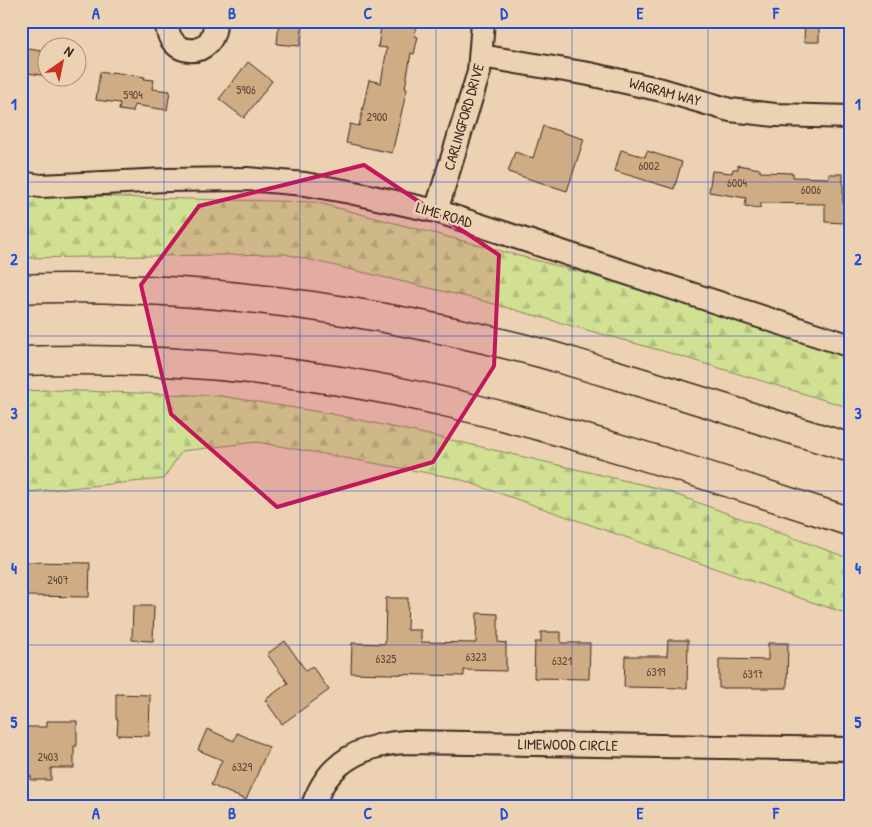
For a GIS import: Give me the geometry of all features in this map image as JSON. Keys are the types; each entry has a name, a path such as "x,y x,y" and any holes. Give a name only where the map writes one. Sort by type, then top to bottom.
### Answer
{"highway":[{"path":"21,289 56,287 187,291 285,301 430,326 542,353 648,384 851,448"},
{"path":"21,361 158,362 262,370 360,384 440,400 548,428 851,522"}],"street":[{"path":"163,21 167,22 169,37 174,43 180,48 188,50 203,48 209,43 216,30 215,21"},
{"name":"CARLINGFORD DRIVE","path":"436,211 480,72 483,21"},
{"name":"WAGRAM WAY","path":"481,56 589,74 662,90 730,110 775,115 851,116"},
{"name":"LIME ROAD","path":"21,183 41,186 166,180 246,179 305,184 350,192 436,211 851,346"},
{"name":"LIMEWOOD CIRCLE","path":"313,806 325,780 342,763 365,750 391,743 851,749"}],"highlighted area":[{"path":"364,165 499,255 494,366 433,462 277,507 171,414 141,285 199,206"}],"green space":[{"path":"21,193 315,202 588,274 851,356 851,408 673,354 476,299 285,254 21,258"},
{"path":"52,390 221,396 332,414 661,489 851,559 851,615 456,478 257,442 182,451 163,479 21,494 21,391"}],"building":[{"path":"279,21 303,21 300,46 277,44"},
{"path":"391,21 414,21 413,24 417,25 415,36 418,37 414,54 411,53 405,88 407,89 392,153 346,143 350,124 359,126 369,80 381,83 387,48 378,47 381,27 390,29"},
{"path":"805,21 819,21 819,42 804,42"},
{"path":"22,48 38,50 38,75 21,72"},
{"path":"248,62 272,81 244,118 219,99"},
{"path":"100,72 145,77 144,79 154,80 152,89 170,91 167,110 134,105 133,112 119,110 120,103 96,100"},
{"path":"543,126 584,139 567,191 508,172 515,152 533,158"},
{"path":"621,150 645,157 647,151 682,162 674,189 615,171"},
{"path":"738,165 760,169 760,172 793,173 793,177 829,178 829,174 843,174 845,223 825,222 825,204 761,203 760,208 745,206 746,198 709,192 712,171 732,173 733,169 738,169"},
{"path":"26,562 90,563 89,597 25,596"},
{"path":"386,598 408,598 407,630 421,630 421,642 476,643 477,613 498,614 498,642 506,643 506,671 464,670 464,676 351,673 352,643 385,644"},
{"path":"133,606 154,606 153,641 132,640"},
{"path":"541,632 561,632 561,643 590,643 589,679 534,678 535,642 541,642"},
{"path":"668,640 688,640 687,688 624,687 625,656 667,656"},
{"path":"285,641 306,671 312,666 329,690 282,724 265,700 288,683 267,654"},
{"path":"768,643 788,643 787,688 719,688 719,659 768,660"},
{"path":"116,694 150,695 149,736 117,735"},
{"path":"47,721 77,721 77,746 74,746 74,768 51,768 51,780 31,780 31,776 21,776 21,727 47,727"},
{"path":"207,729 234,741 237,733 269,747 246,800 211,785 222,760 198,750"}]}
